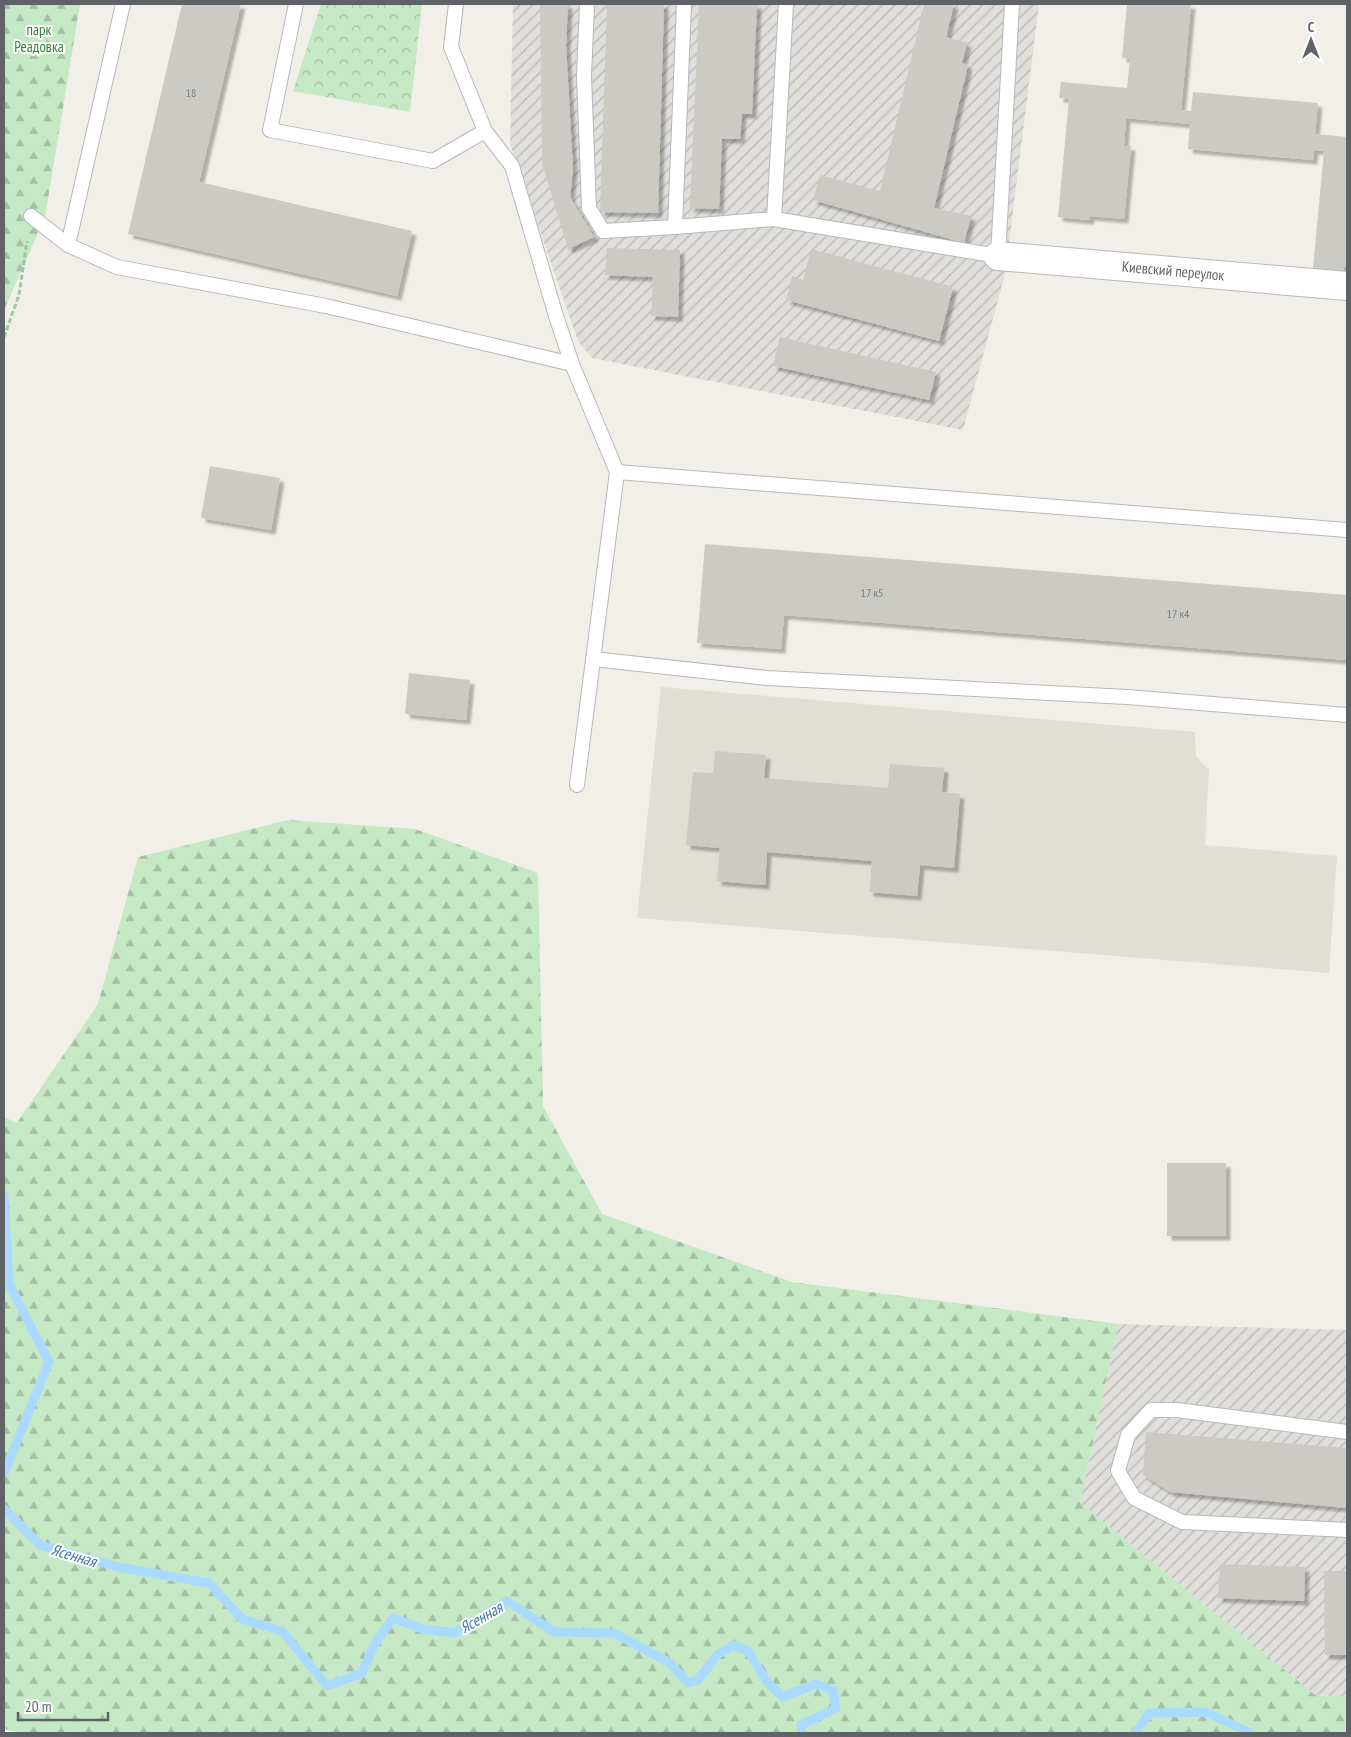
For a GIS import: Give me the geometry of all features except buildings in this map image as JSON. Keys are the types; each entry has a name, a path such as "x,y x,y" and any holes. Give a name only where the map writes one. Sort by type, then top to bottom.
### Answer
{"street":[{"name":"Киевский переулок","path":"998,256 1347,286"}],"lane":[{"path":"68,245 123,4"},
{"path":"296,4 270,130 433,161 486,131"},
{"path":"456,4 450,47 486,131 512,166 572,364 617,472 577,785"},
{"path":"587,4 584,76 589,208 603,231 774,219 998,256 1012,4"},
{"path":"675,227 684,4"},
{"path":"774,219 786,4"},
{"path":"31,216 68,245 117,267 326,306 572,364"},
{"path":"617,472 1347,530"},
{"path":"593,659 767,678 1127,697 1347,715"},
{"path":"1347,1432 1177,1410 1151,1410 1128,1435 1118,1472 1134,1498 1182,1522 1347,1530"}],"path":[{"path":"4,336 19,295 31,216"}],"shaded area":[{"path":"513,4 1039,4 1005,274 963,430 592,358 578,341 510,144"},
{"path":"661,687 1195,732 1196,756 1209,770 1205,845 1337,856 1329,973 637,918"},
{"path":"1118,1324 1347,1330 1347,1697 1315,1695 1080,1503"}],"green space":[{"name":"парк Реадовка","path":"4,4 80,4 45,217 4,310"},
{"path":"321,4 422,4 410,112 293,91"},
{"path":"288,820 415,829 538,873 543,1106 602,1214 792,1282 1118,1324 1080,1503 1315,1695 1347,1697 1347,1733 22,1733 4,1729 4,1117 17,1123 98,1004 138,857"}],"waterway":[{"path":"4,1196 9,1284"},
{"name":"Ясенная","path":"4,1280 9,1284 49,1362 4,1473"},
{"name":"Ясенная","path":"4,1509 40,1545 118,1567 209,1583 242,1619 282,1631 327,1686 362,1673 374,1645 393,1618 423,1629 455,1633 507,1601 554,1632 614,1633 670,1663 688,1683 698,1680 716,1656 733,1645 748,1651 767,1682 783,1697 815,1684 833,1690 836,1708 801,1725 802,1733"},
{"name":"Ясенная","path":"1135,1733 1149,1713 1206,1712 1250,1733"}]}
